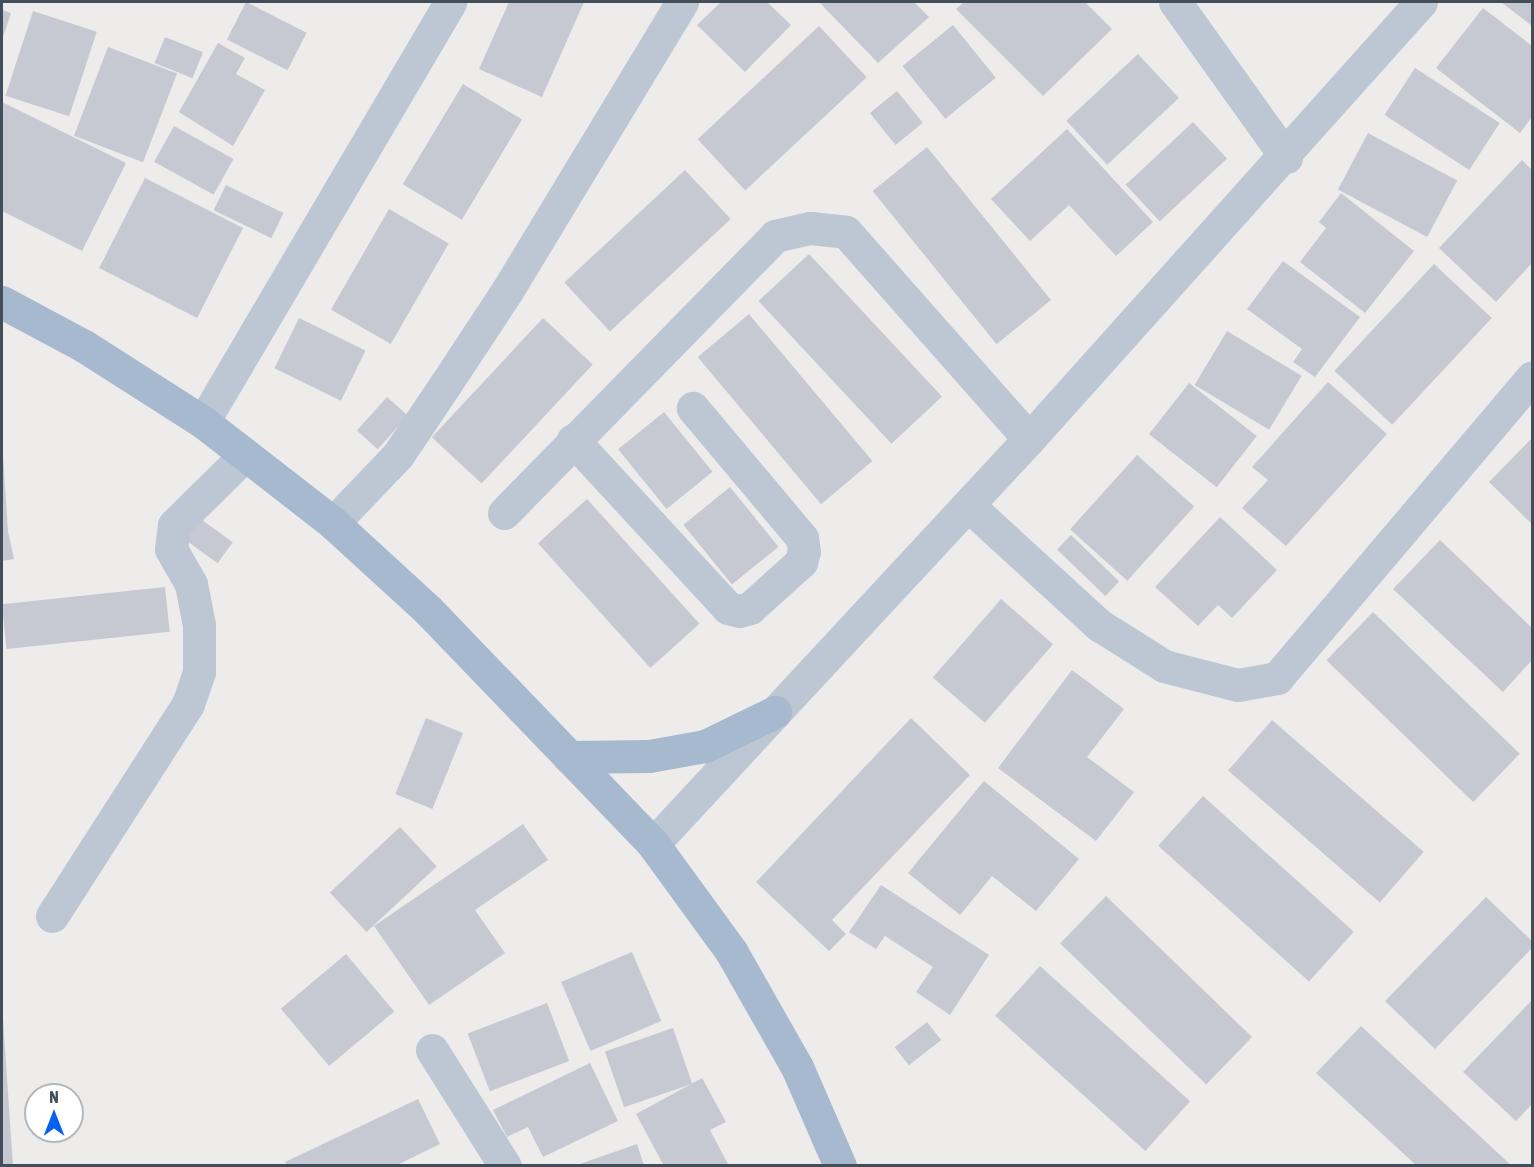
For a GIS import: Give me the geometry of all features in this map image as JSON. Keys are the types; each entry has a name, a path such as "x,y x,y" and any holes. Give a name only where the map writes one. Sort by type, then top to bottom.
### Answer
{"main road":[{"path":"2,302 84,346 203,422 333,523 428,610 653,844 731,951 797,1067 840,1166"},
{"path":"569,757 649,756 705,746 775,712"}],"street":[{"path":"203,422 450,2"},
{"path":"333,523 398,455 452,375 507,291 682,2"},
{"path":"1175,2 1286,156"},
{"path":"653,844 968,506 1286,156 1421,2"},
{"path":"504,513 775,236 810,228 846,232 1029,439"},
{"path":"968,506 1099,625 1164,666 1238,685 1277,678 1533,378"},
{"path":"573,440 728,608 739,611 750,608 801,562 804,551 802,538 693,408"},
{"path":"52,916 188,704 199,672 199,625 190,584 171,549 174,525 245,455"},
{"path":"432,1050 505,1166"}],"building":[{"path":"246,2 307,33 288,70 227,39"},
{"path":"509,2 584,2 542,97 479,69"},
{"path":"721,2 767,2 791,25 745,72 697,25"},
{"path":"819,2 914,2 929,17 878,63"},
{"path":"964,2 1085,2 1112,29 1043,96 956,9"},
{"path":"1501,2 1532,2 1532,26"},
{"path":"1483,8 1532,46 1532,117 1520,133 1436,68"},
{"path":"2,10 11,13 2,40"},
{"path":"33,11 97,32 69,116 5,96"},
{"path":"953,25 996,78 945,119 902,66"},
{"path":"819,26 867,77 745,190 698,139"},
{"path":"165,37 203,52 193,78 155,63"},
{"path":"218,43 245,58 236,74 265,90 233,146 179,112"},
{"path":"108,47 177,74 143,162 74,136"},
{"path":"1138,54 1179,98 1107,165 1066,121"},
{"path":"1415,68 1500,123 1469,170 1385,115"},
{"path":"463,84 522,120 462,220 403,184"},
{"path":"897,91 923,123 896,145 870,113"},
{"path":"2,102 126,163 82,251 2,211"},
{"path":"1193,122 1227,159 1160,221 1126,185"},
{"path":"174,126 233,159 214,195 154,162"},
{"path":"1067,129 1153,222 1116,256 1069,205 1030,241 991,199"},
{"path":"1368,133 1457,180 1427,237 1338,190"},
{"path":"927,147 1051,300 997,344 873,191"},
{"path":"1522,160 1532,170 1532,263 1496,302 1439,248"},
{"path":"685,170 731,219 610,332 564,283"},
{"path":"145,178 243,228 197,318 99,268"},
{"path":"226,185 284,213 271,238 214,210"},
{"path":"1341,193 1414,251 1365,313 1300,262 1326,228 1319,222"},
{"path":"389,209 449,244 391,344 331,309"},
{"path":"809,254 942,397 892,444 759,301"},
{"path":"1283,261 1360,317 1315,377 1293,362 1302,349 1247,309"},
{"path":"1434,264 1492,318 1392,425 1334,371"},
{"path":"749,314 872,461 821,504 698,357"},
{"path":"299,318 366,350 341,401 274,368"},
{"path":"543,318 593,364 482,484 432,437"},
{"path":"1227,331 1302,376 1269,430 1195,385"},
{"path":"1328,382 1387,434 1286,546 1242,508 1268,480 1252,467"},
{"path":"1189,383 1257,436 1217,487 1149,434"},
{"path":"387,397 408,416 378,449 357,430"},
{"path":"664,412 712,472 667,509 618,449"},
{"path":"1532,438 1532,524 1489,482"},
{"path":"2,440 8,531 14,559 2,561"},
{"path":"1137,455 1194,507 1127,581 1070,529"},
{"path":"730,487 778,547 732,585 683,525"},
{"path":"587,499 699,624 650,668 538,543"},
{"path":"198,517 233,542 218,563 183,538"},
{"path":"1220,517 1277,570 1232,618 1218,605 1198,626 1155,587"},
{"path":"1071,535 1119,582 1105,596 1057,549"},
{"path":"1440,540 1532,628 1532,660 1503,692 1393,589"},
{"path":"165,587 170,632 7,649 2,604"},
{"path":"1001,599 1053,644 985,723 933,677"},
{"path":"1373,612 1520,754 1473,802 1326,660"},
{"path":"1072,670 1124,709 1087,757 1134,792 1096,841 998,768"},
{"path":"426,718 463,733 432,809 395,794"},
{"path":"911,718 970,775 832,920 846,934 829,951 756,882"},
{"path":"1272,720 1424,852 1380,902 1228,771"},
{"path":"984,781 1079,859 1036,911 992,876 960,915 908,873"},
{"path":"1203,796 1354,932 1309,982 1158,846"},
{"path":"523,824 548,860 475,910 505,953 429,1005 374,926"},
{"path":"400,827 437,866 367,932 330,892"},
{"path":"881,885 989,955 950,1015 916,992 933,967 885,936 876,949 849,932"},
{"path":"1106,896 1252,1037 1206,1084 1060,943"},
{"path":"1486,897 1532,941 1532,948 1435,1049 1385,1001"},
{"path":"632,952 661,1021 590,1051 561,982"},
{"path":"346,954 394,1011 329,1066 281,1009"},
{"path":"1040,966 1190,1101 1145,1151 995,1016"},
{"path":"1532,1000 1532,1104 1516,1121 1463,1072"},
{"path":"547,1003 569,1061 490,1091 468,1033"},
{"path":"3,1019 13,1166 2,1166"},
{"path":"927,1022 941,1040 909,1065 895,1047"},
{"path":"1361,1026 1512,1166 1417,1166 1316,1073"},
{"path":"673,1028 692,1084 624,1107 605,1051"},
{"path":"590,1063 618,1121 543,1157 528,1127 507,1137 493,1110"},
{"path":"702,1078 726,1122 710,1130 729,1166 664,1166 636,1114"},
{"path":"418,1099 440,1144 395,1166 287,1166 285,1162"},
{"path":"637,1144 644,1166 577,1166 577,1165"}]}
